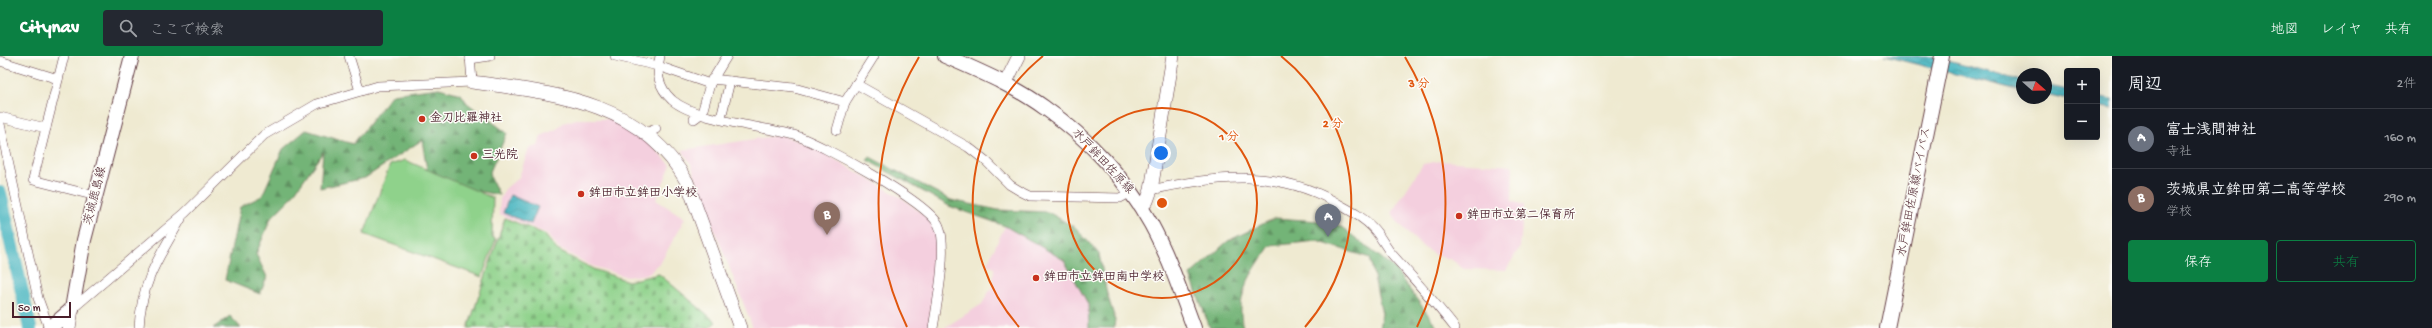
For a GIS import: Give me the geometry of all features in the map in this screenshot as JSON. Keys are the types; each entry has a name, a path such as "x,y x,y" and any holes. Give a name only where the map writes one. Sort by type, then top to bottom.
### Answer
{"main road":[{"name":"茨城鹿島線","path":"72,309 78,266 132,56"},
{"name":"水戸鉾田佐原線","path":"945,56 1005,84 1045,107 1096,152 1141,207 1173,272 1194,328"},
{"name":"水戸鉾田佐原線バイパス","path":"1887,328 1942,56"},
{"path":"49,328 72,309"}],"street":[{"path":"64,56 33,180 96,196"},
{"path":"349,56 360,91"},
{"path":"472,82 470,58 490,56"},
{"path":"615,56 658,66 711,82 730,81 794,88 845,102"},
{"path":"660,56 658,76 666,93 680,105 702,113 788,134 820,146 901,192 933,217 939,224 943,240 933,328"},
{"path":"694,119 702,113 711,82 728,56"},
{"path":"837,130 845,102 874,56"},
{"path":"1005,84 1019,56"},
{"path":"1141,207 1147,201 1151,190 1173,56"},
{"path":"0,61 58,79"},
{"path":"721,118 730,81"},
{"path":"69,328 72,309 185,212 264,135 317,104 378,86 472,82 582,100 651,131 687,182 740,328"},
{"path":"856,84 968,148 986,160 1010,185 1020,192 1030,196 1120,198 1130,192"},
{"path":"0,117 46,128"},
{"path":"0,124 38,298 49,328"},
{"path":"1151,190 1188,182 1234,177 1277,181 1310,190 1330,199 1373,227 1389,250 1456,328"},
{"path":"139,328 141,300 147,279 185,212"}],"shaded area":[{"name":"鉾田市立鉾田小学校","path":"576,119 616,119 645,139 671,165 656,200 685,218 661,262 648,274 627,277 592,266 558,248 548,234 499,214 500,199 505,189 519,177 529,148 538,146 541,136 557,129 563,123"},
{"path":"781,135 812,146 902,198 925,216 936,229 938,240 929,328 753,328 706,208 691,164 682,150"},
{"name":"鉾田市立第二保育所","path":"1440,161 1513,166 1512,201 1524,205 1520,247 1506,270 1464,269 1452,260 1435,255 1421,246 1396,220 1392,212 1423,164"},
{"name":"鉾田市立鉾田南中学校","path":"1005,226 1054,252 1076,270 1087,295 1092,328 944,328 982,304 993,285 994,268 987,264"}],"green space":[{"path":"439,88 461,94 467,103 507,133 489,174 499,195 439,184 427,170 422,140 365,178 320,188 323,152 291,198 271,218 256,254 267,277 260,294 225,280 240,207 262,196 283,149 306,130 353,144 392,94"},
{"path":"870,157 951,200 998,210 1048,212 1076,228 1099,254 1107,294 1115,319 1114,328 1089,328 1088,304 1064,260 1005,226 949,206 867,160"},
{"path":"405,160 493,198 492,237 496,239 482,277 364,234 390,165"},
{"path":"505,218 544,234 557,250 593,269 628,281 659,274 716,322 709,328 468,328"},
{"path":"1275,218 1335,222 1393,267 1438,328 1379,328 1382,314 1370,258 1317,241 1270,246 1246,284 1241,305 1243,328 1210,328 1190,275 1228,241"},
{"path":"230,316 241,328 213,328"}],"water":[{"path":"1884,56 1930,56 2016,79 2016,89"},
{"path":"2052,86 2064,89 2064,98 2052,95"},
{"path":"2100,98 2112,100 2112,109 2100,107"},
{"path":"510,195 538,207 531,224 503,213"}],"waterway":[{"path":"0,193 30,328"}],"place":[{"name":"金刀比羅神社","path":"422,119"},
{"name":"三光院","path":"474,156"},
{"name":"鉾田市立鉾田小学校","path":"581,194"},
{"name":"鉾田市立第二保育所","path":"1459,216"},
{"name":"茨城県立鉾田第二高等学校","path":"827,235"},
{"name":"富士浅間神社","path":"1328,237"},
{"name":"鉾田市立鉾田南中学校","path":"1036,278"}]}
